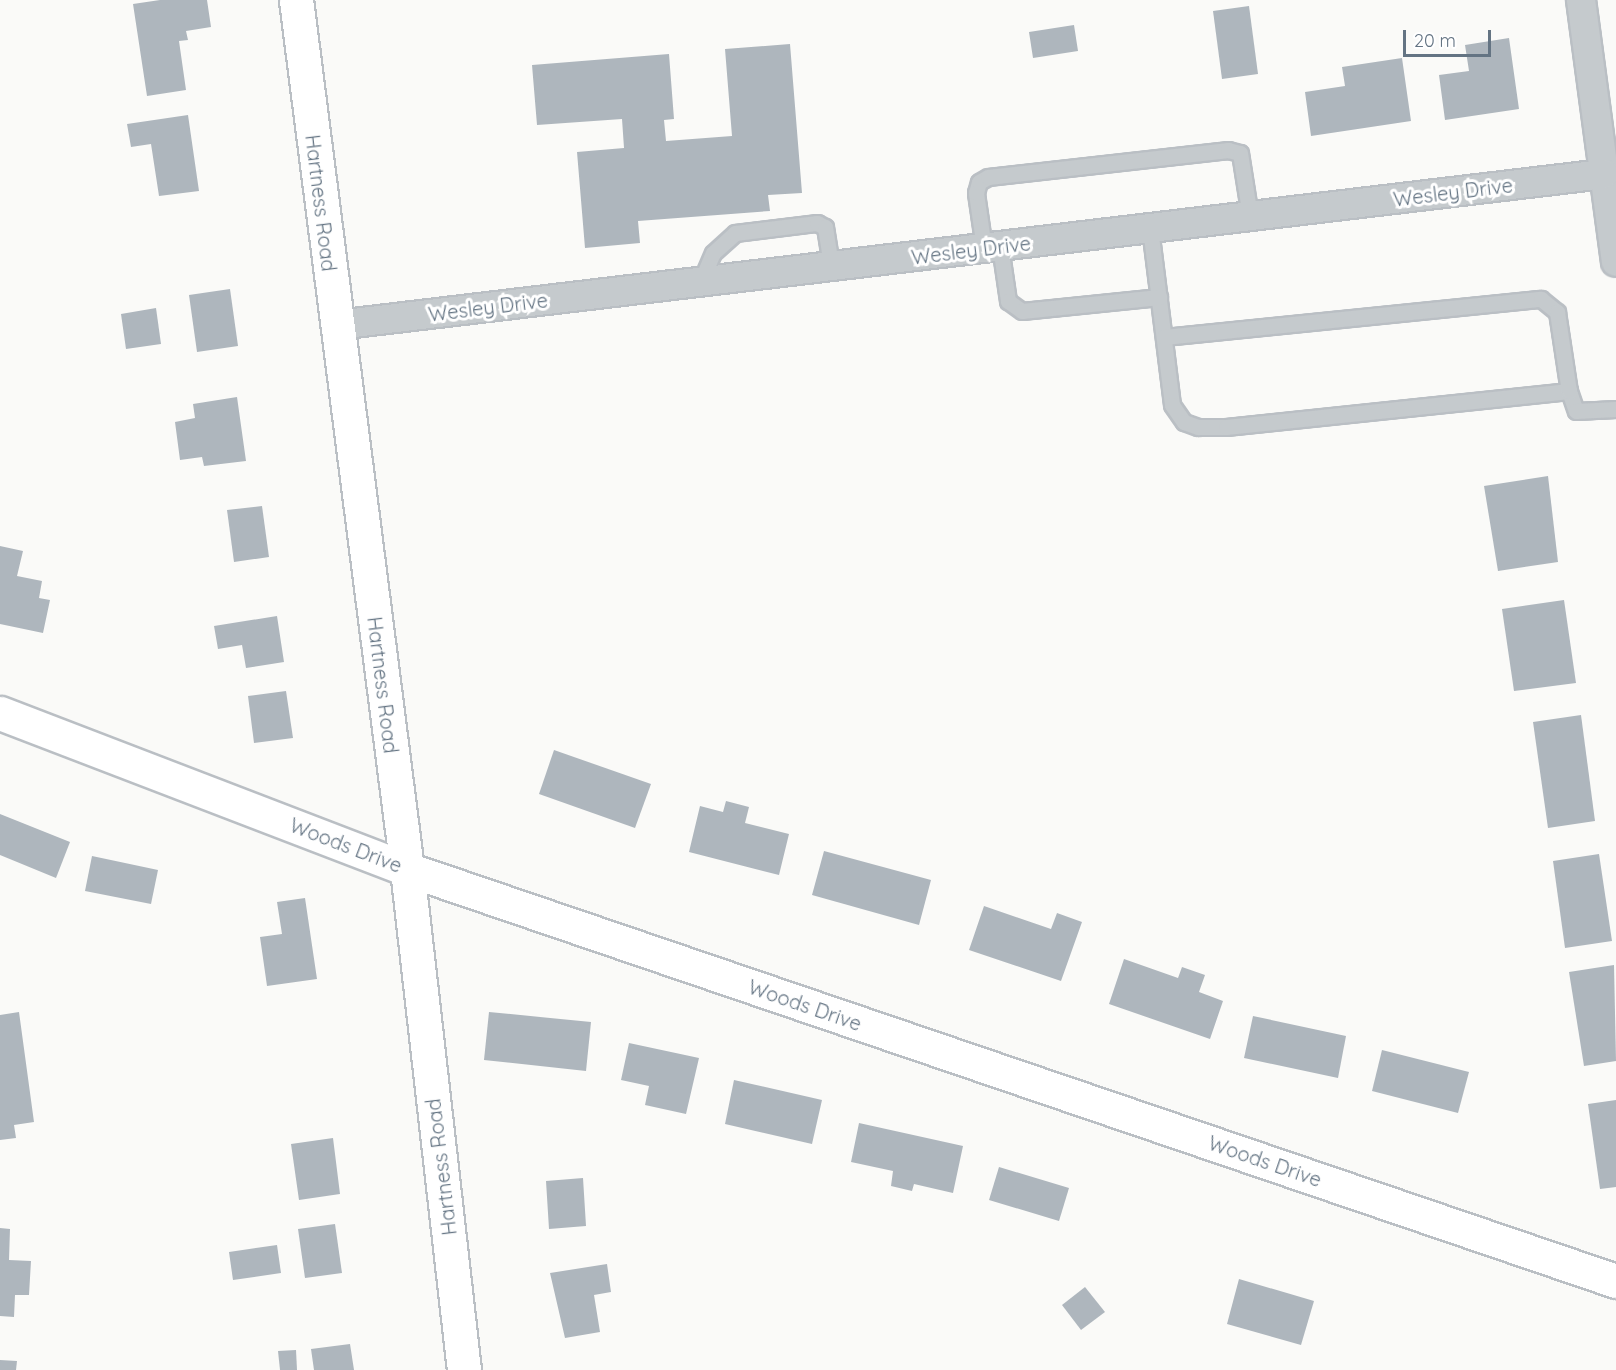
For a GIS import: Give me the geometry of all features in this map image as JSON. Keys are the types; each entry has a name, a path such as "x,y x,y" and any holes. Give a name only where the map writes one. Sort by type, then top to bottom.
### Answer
{"street":[{"name":"Hartness Road","path":"296,0 407,869 464,1370"},
{"path":"1581,0 1616,262"},
{"name":"Wesley Drive","path":"337,325 1604,174"},
{"name":"Woods Drive","path":"3,720 407,869 1616,1281"}],"lane":[{"path":"1159,297 1022,311 1008,301 975,193 979,182 988,177 1228,150 1240,153 1250,216"},
{"path":"701,281 713,253 735,233 805,225 825,227 831,266"},
{"path":"1150,228 1172,405 1185,422 1198,427 1569,391"},
{"path":"1164,337 1541,299 1557,312 1569,391 1576,411 1616,410"}],"building":[{"path":"160,0 207,0 211,27 186,31 188,40 179,41 186,90 147,96 133,4"},
{"path":"1249,6 1258,74 1222,79 1213,11"},
{"path":"1074,25 1078,51 1033,58 1029,32"},
{"path":"1509,38 1519,109 1445,120 1439,75 1469,71 1465,45"},
{"path":"790,44 802,193 768,195 770,211 638,221 640,243 585,248 577,152 624,148 622,119 537,125 532,65 669,54 674,119 664,120 666,141 732,136 725,49"},
{"path":"1402,58 1411,121 1311,136 1305,92 1345,86 1342,67"},
{"path":"188,115 199,191 159,196 151,144 131,147 127,124"},
{"path":"230,289 238,346 197,352 189,295"},
{"path":"156,308 161,344 126,349 121,314"},
{"path":"237,397 246,461 204,466 202,457 180,460 175,422 195,418 193,404"},
{"path":"1548,476 1558,562 1498,571 1484,486"},
{"path":"262,506 269,557 234,562 227,510"},
{"path":"0,546 23,551 17,576 42,581 39,598 50,600 43,633 0,624"},
{"path":"1564,600 1576,683 1514,691 1502,609"},
{"path":"277,616 284,662 246,668 242,645 218,649 214,626"},
{"path":"286,691 293,738 254,743 248,696"},
{"path":"1581,715 1595,821 1548,828 1533,722"},
{"path":"554,750 651,784 635,828 539,794"},
{"path":"726,801 749,807 745,823 789,834 779,875 689,852 700,806 723,812"},
{"path":"0,814 70,842 56,878 0,855"},
{"path":"824,851 931,880 919,925 812,895"},
{"path":"1599,854 1612,941 1565,948 1553,861"},
{"path":"92,856 158,870 151,904 85,891"},
{"path":"305,898 317,979 267,986 260,937 282,934 277,902"},
{"path":"984,906 1051,929 1057,913 1082,922 1061,981 969,950"},
{"path":"1124,959 1178,978 1182,967 1205,975 1199,992 1223,1001 1210,1039 1109,1004"},
{"path":"1614,965 1616,1061 1584,1066 1569,972"},
{"path":"19,1012 34,1122 14,1125 16,1138 0,1140 0,1015"},
{"path":"489,1012 591,1022 586,1071 484,1060"},
{"path":"1253,1016 1346,1036 1338,1078 1244,1058"},
{"path":"629,1043 699,1058 686,1114 645,1105 649,1086 621,1080"},
{"path":"1382,1050 1469,1072 1458,1113 1372,1091"},
{"path":"734,1080 822,1100 812,1144 725,1124"},
{"path":"1616,1100 1616,1187 1600,1189 1588,1104"},
{"path":"859,1123 963,1146 953,1193 914,1184 912,1191 891,1186 893,1171 851,1162"},
{"path":"333,1138 340,1194 299,1200 291,1144"},
{"path":"999,1167 1069,1188 1059,1221 989,1200"},
{"path":"583,1178 586,1226 549,1229 546,1181"},
{"path":"335,1224 342,1273 305,1278 298,1229"},
{"path":"0,1228 10,1229 9,1260 31,1261 29,1295 15,1295 14,1317 0,1316"},
{"path":"277,1245 281,1273 233,1280 229,1252"},
{"path":"607,1264 611,1292 594,1295 600,1332 565,1338 550,1273"},
{"path":"1239,1279 1314,1301 1301,1345 1227,1324"},
{"path":"1085,1287 1105,1312 1081,1330 1062,1305"},
{"path":"350,1344 354,1370 314,1370 311,1349"},
{"path":"296,1350 297,1370 280,1370 278,1351"},
{"path":"0,1360 17,1361 16,1370 0,1370"}]}
